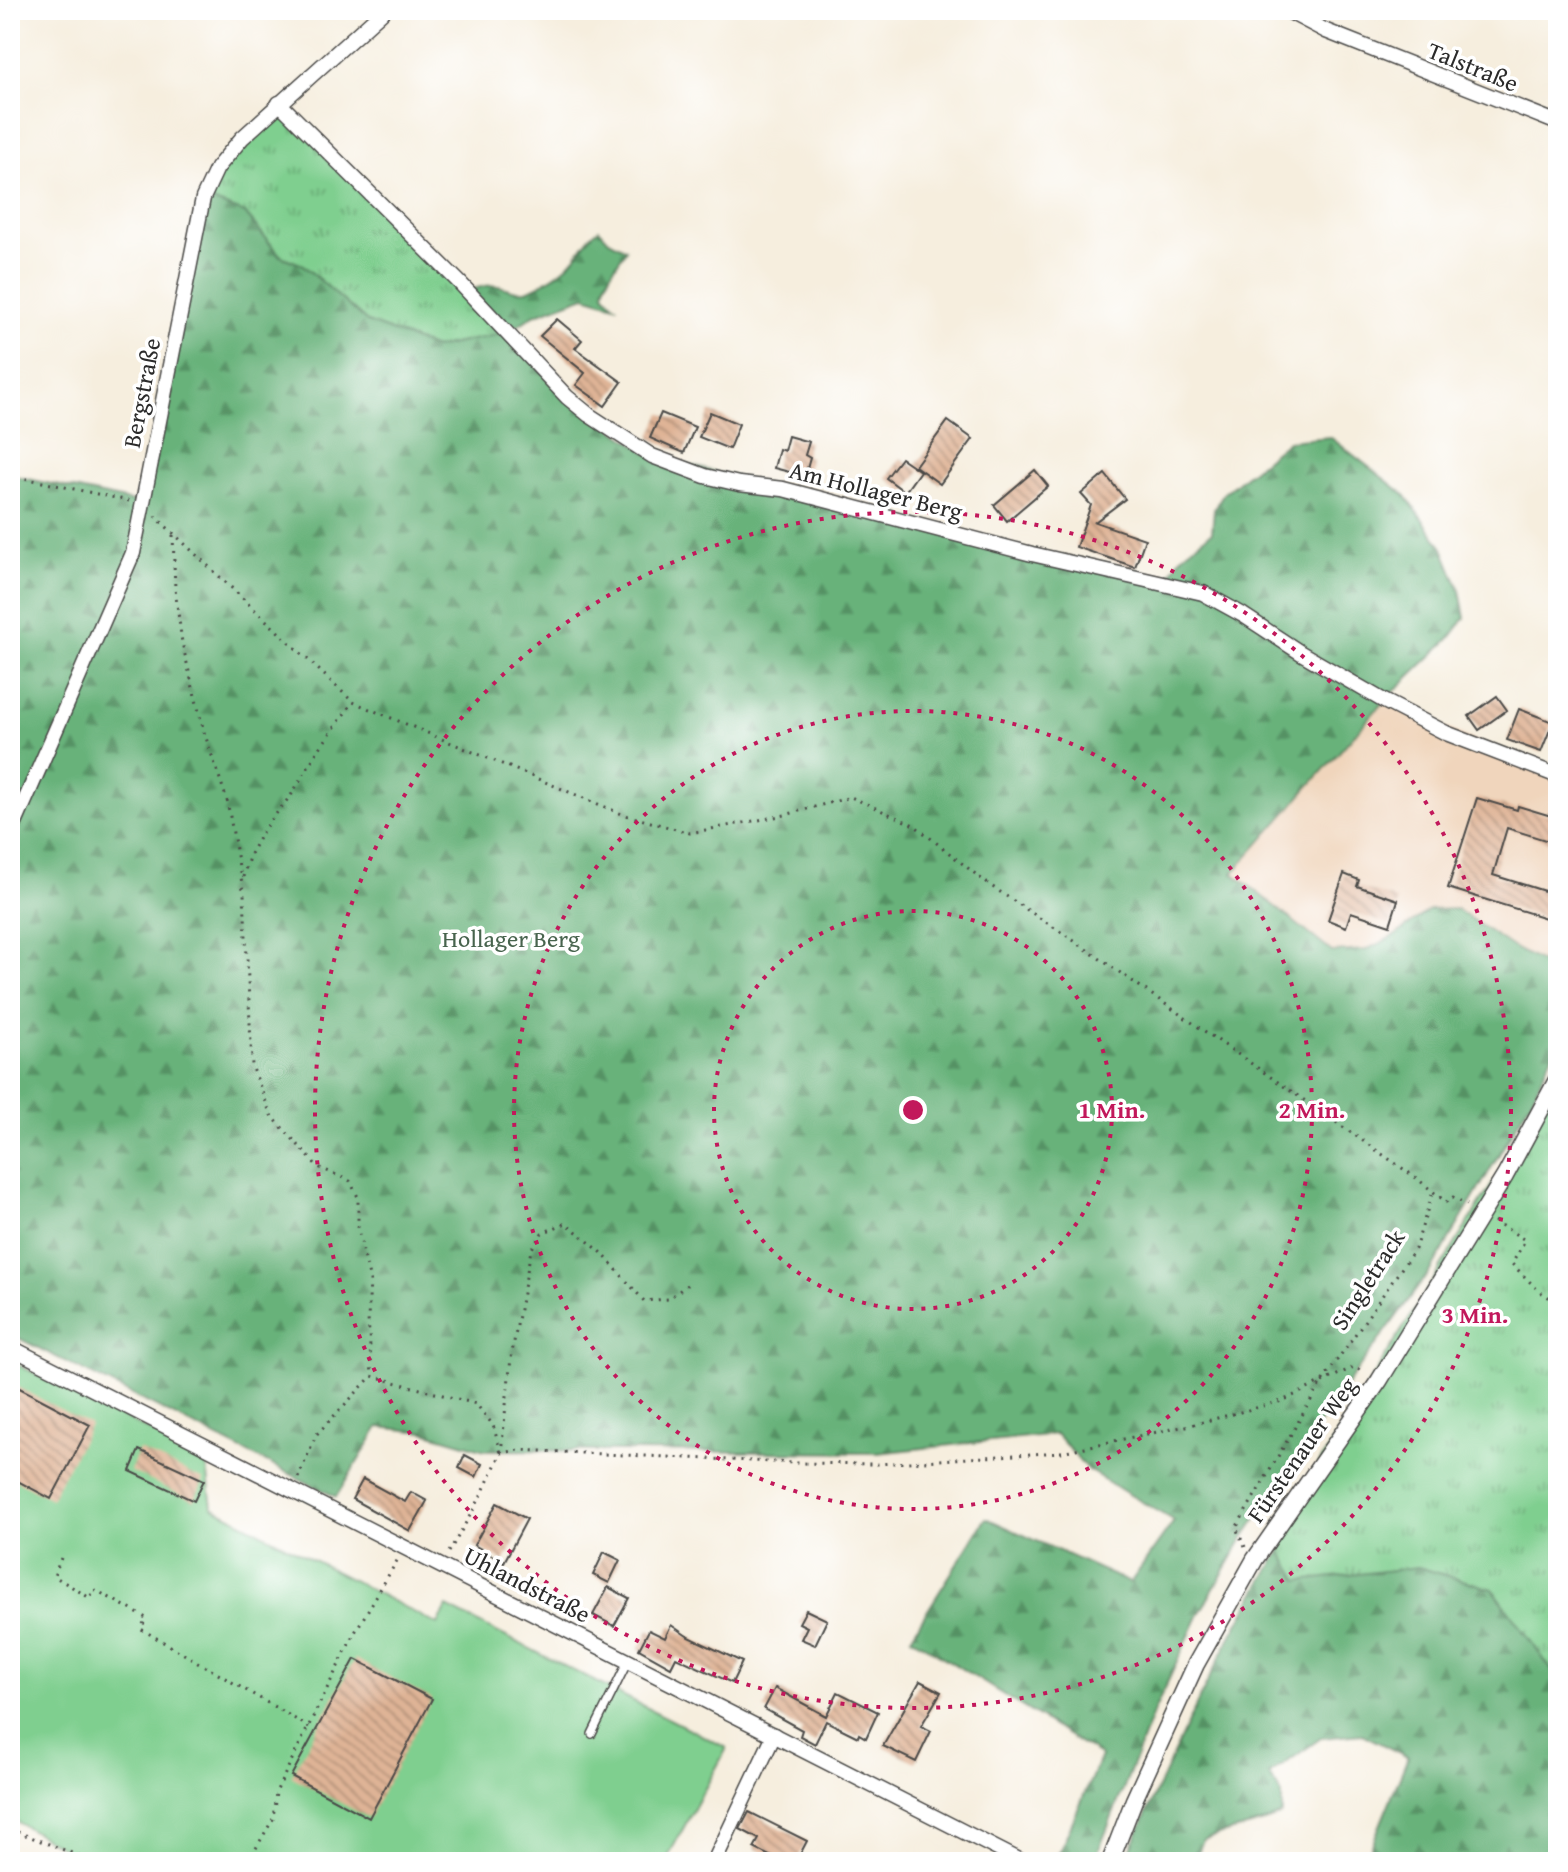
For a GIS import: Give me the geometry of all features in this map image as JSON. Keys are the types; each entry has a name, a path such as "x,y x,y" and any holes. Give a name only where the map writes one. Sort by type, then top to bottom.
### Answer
{"street":[{"name":"Bergstraße","path":"10,835 133,553 203,198 217,168 242,138 384,10"},
{"name":"Talstraße","path":"1286,10 1326,31 1558,123"},
{"name":"Am Hollager Berg","path":"279,103 460,283 557,387 589,415 652,456 705,476 783,489 1032,554 1203,593 1359,689 1446,733 1558,776"},
{"name":"Fürstenauer Weg","path":"1110,1862 1134,1800 1196,1664 1255,1559 1379,1381 1490,1202 1558,1078"},
{"name":"Uhlandstraße","path":"10,1347 1023,1862"},
{"path":"733,1862 716,1858 774,1735"}],"lane":[{"path":"592,1734 628,1661"}],"path":[{"path":"10,475 143,504 353,702 622,814 690,833 785,815 851,797 914,825 988,884 1403,1168 1446,1202 1453,1197 1468,1205"},
{"path":"172,533 182,643 204,732 227,800 242,881 252,1066 271,1115 318,1167 350,1181 358,1197 358,1229 370,1281 368,1319 372,1376 316,1435 292,1491"},
{"path":"242,881 250,854 264,829 292,794 353,702"},
{"name":"Singletrack","path":"1255,1559 1241,1542 1236,1528 1321,1383 1415,1249 1433,1192"},
{"path":"442,1566 501,1453 521,1295 531,1250 542,1233 566,1223 601,1252 644,1301 668,1299 691,1282"},
{"path":"1504,1226 1525,1240 1512,1264 1539,1291 1558,1303"},
{"path":"501,1453 519,1450 878,1464 1061,1452 1282,1401 1354,1367 1379,1381"},
{"path":"372,1376 476,1404 493,1425 501,1453"},
{"path":"248,1862 273,1819 276,1792 354,1634 405,1548"},
{"path":"61,1558 54,1576 90,1598 94,1589 146,1618 141,1629 309,1727"},
{"path":"10,1829 95,1862"}],"shaded area":[{"path":"1384,701 1558,776 1558,971 1428,910 1396,935 1366,950 1332,952 1233,873"}],"green space":[{"path":"279,103 506,333 435,348 367,322 303,265 281,256 245,213 203,198 217,168"},
{"name":"Hollager Berg","path":"203,198 245,213 280,256 303,265 367,322 435,348 505,333 468,291 490,285 529,290 565,267 599,229 609,240 626,249 605,287 604,293 615,305 585,296 534,315 507,333 567,397 652,456 1163,585 1182,556 1212,532 1214,509 1223,494 1288,441 1330,437 1405,495 1443,548 1460,590 1465,618 1449,639 1384,701 1233,873 1332,952 1366,950 1396,935 1429,910 1456,909 1514,948 1558,971 1558,1042 1532,1098 1435,1264 1329,1409 1241,1542 1199,1614 1155,1709 1094,1862 1055,1862 1101,1756 911,1637 986,1518 1130,1583 1174,1521 1088,1470 1056,1434 877,1453 485,1450 424,1432 379,1427 336,1497 10,1334 10,475 143,504"},
{"path":"1558,1078 1558,1679 1493,1589 1418,1567 1299,1582 1271,1535 1314,1472"},
{"path":"10,1361 206,1459 212,1507 438,1625 447,1607 727,1748 665,1862 88,1862 10,1818"},
{"path":"1281,1551 1299,1581 1418,1567 1493,1589 1558,1679 1558,1862 1365,1862 1408,1757 1362,1734 1321,1738 1269,1775 1282,1795 1282,1815 1203,1840 1194,1862 1125,1862 1216,1665"}],"building":[{"path":"557,319 582,340 575,348 622,382 605,406 576,385 585,373 540,336"},
{"path":"710,412 739,424 729,449 699,437"},
{"path":"661,413 695,427 684,453 650,438"},
{"path":"948,421 973,439 940,484 915,466"},
{"path":"788,436 809,442 805,455 810,458 805,476 774,468 779,449 784,451"},
{"path":"901,458 920,471 905,492 886,478"},
{"path":"1035,470 1048,486 1007,521 994,505"},
{"path":"1105,474 1125,499 1095,522 1145,539 1135,567 1076,547 1091,505 1081,494"},
{"path":"1497,696 1507,710 1479,730 1469,716"},
{"path":"1519,709 1553,722 1541,752 1507,740"},
{"path":"1477,798 1558,818 1558,844 1507,828 1493,875 1557,895 1549,919 1448,888"},
{"path":"1344,874 1359,880 1357,886 1398,900 1390,925 1351,912 1346,927 1328,920"},
{"path":"10,1383 90,1425 51,1499 10,1477"},
{"path":"139,1450 204,1480 194,1501 130,1471"},
{"path":"465,1455 482,1464 476,1477 459,1468"},
{"path":"363,1479 405,1502 411,1492 427,1501 410,1531 352,1499"},
{"path":"497,1503 527,1519 504,1562 474,1545"},
{"path":"604,1552 620,1560 609,1583 593,1575"},
{"path":"608,1587 629,1598 614,1626 593,1615"},
{"path":"806,1610 827,1620 815,1645 801,1639 807,1627 799,1623"},
{"path":"671,1625 742,1662 732,1683 676,1657 671,1667 639,1649 649,1630 665,1638"},
{"path":"355,1659 432,1699 369,1818 291,1776"},
{"path":"920,1681 941,1692 921,1726 931,1731 916,1762 883,1746"},
{"path":"775,1688 826,1716 838,1692 878,1712 866,1738 826,1721 815,1744 800,1736 802,1730 764,1709"},
{"path":"749,1812 807,1841 796,1862 781,1862 754,1848 759,1839 740,1829"}]}
